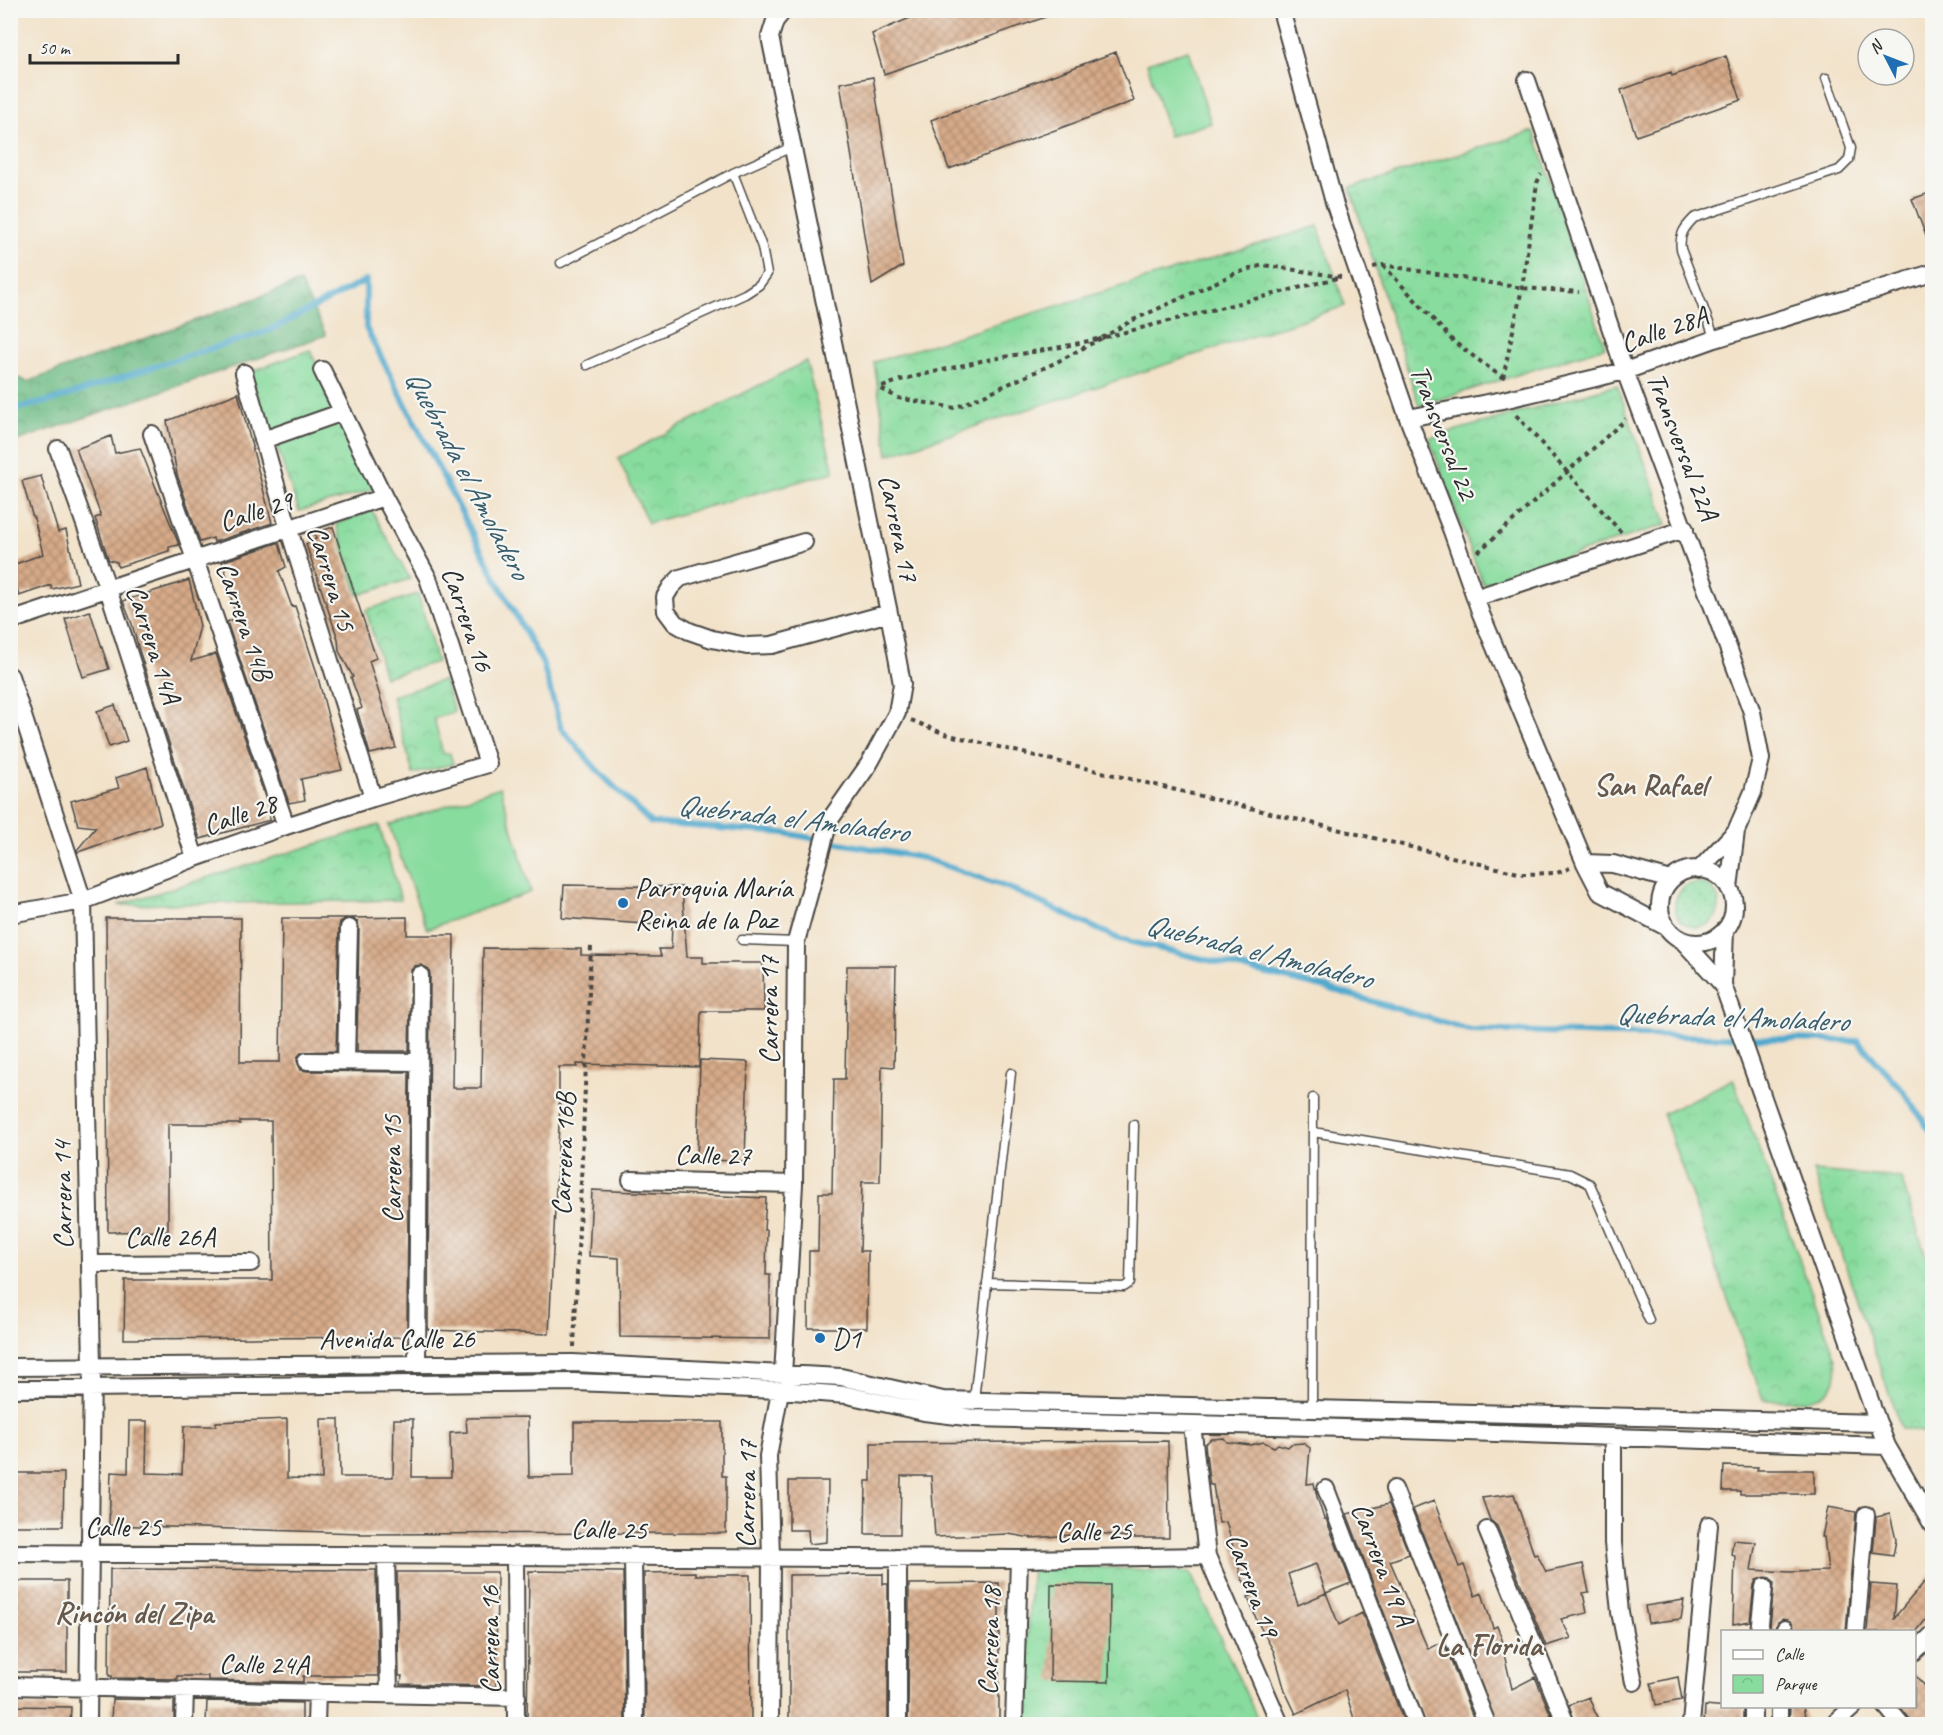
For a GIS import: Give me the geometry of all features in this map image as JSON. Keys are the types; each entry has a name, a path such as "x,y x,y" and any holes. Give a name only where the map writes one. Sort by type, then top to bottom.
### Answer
{"street":[{"name":"Transversal 22","path":"1281,10 1330,190 1408,418 1475,598 1585,863 1600,892 1666,927"},
{"name":"Carrera 17","path":"770,1725 771,1557 768,1456 781,1383 794,1184 795,942 829,821 869,764 897,713 902,684 770,36 778,13"},
{"name":"Transversal 22A","path":"1527,80 1625,371 1752,712 1761,759 1753,792 1736,831"},
{"name":"Calle 28A","path":"1408,418 1503,400 1625,371 1715,339 1932,273"},
{"path":"322,370 384,497"},
{"name":"Carrera 15","path":"244,373 289,530 373,798"},
{"path":"263,440 343,412"},
{"name":"Carrera 14B","path":"152,434 286,826"},
{"name":"Carrera 14A","path":"58,449 108,589 195,858"},
{"name":"Calle 29","path":"10,621 384,497"},
{"name":"Carrera 16","path":"384,497 428,578 488,764"},
{"path":"1475,598 1685,529"},
{"path":"804,542 680,578 665,597 666,610 675,623 689,632 747,646 772,645 889,613"},
{"name":"Carrera 14","path":"10,676 83,901 92,1367 88,1553 88,1725"},
{"name":"Calle 28","path":"10,914 83,901 286,826 488,764"},
{"path":"1700,870 1736,831"},
{"path":"1729,888 1736,831"},
{"path":"1585,863 1613,864 1671,880"},
{"path":"1683,941 1695,943 1716,938 1731,921 1734,910 1733,899 1729,888 1717,876 1700,870 1680,874 1671,880 1660,902 1661,915 1666,927 1683,941 1723,985"},
{"path":"346,1061 350,928"},
{"path":"1725,930 1723,985 1878,1423 1887,1446 1932,1524"},
{"name":"Carrera 15","path":"417,1364 420,975"},
{"path":"307,1061 419,1062"},
{"name":"Calle 27","path":"631,1180 794,1184"},
{"name":"Calle 26A","path":"90,1264 250,1263"},
{"name":"Avenida Calle 26","path":"10,1367 573,1363 781,1383"},
{"path":"781,1383 841,1377 943,1400 1878,1423"},
{"name":"Avenida Calle 26","path":"10,1389 574,1382 781,1383"},
{"path":"781,1383 924,1412 974,1418 1887,1446"},
{"name":"Carrera 19","path":"1192,1424 1207,1556 1280,1725"},
{"path":"1613,1437 1613,1543 1620,1612 1634,1682"},
{"name":"Carrera 19 A","path":"1326,1489 1416,1725"},
{"path":"1394,1489 1487,1725"},
{"path":"1856,1630 1866,1515"},
{"path":"1691,1725 1710,1525"},
{"path":"1487,1530 1566,1725"},
{"name":"Calle 25","path":"10,1553 1019,1559 1207,1556"},
{"path":"386,1555 389,1694"},
{"name":"Carrera 16","path":"515,1555 516,1725"},
{"path":"633,1557 635,1725"},
{"path":"898,1558 898,1725"},
{"name":"Carrera 18","path":"1014,1725 1019,1559"},
{"path":"1759,1630 1764,1587"},
{"path":"1916,1650 1932,1635"},
{"name":"Calle 24A","path":"10,1686 517,1697"},
{"path":"184,1725 185,1689"},
{"path":"316,1725 317,1692"},
{"path":"1753,1708 1753,1725"},
{"path":"1779,1708 1779,1725"},
{"path":"1887,1708 1901,1725"}],"lane":[{"path":"1715,339 1681,249 1679,239 1683,229 1694,218 1839,170 1849,160 1851,148 1826,78"},
{"path":"561,263 733,173 792,147"},
{"path":"586,365 745,294 759,285 767,274 762,247 733,173"},
{"path":"742,940 795,942"},
{"path":"974,1400 1011,1073"},
{"path":"1312,1409 1313,1098"},
{"path":"987,1283 1124,1287 1130,1283 1134,1125"},
{"path":"1313,1132 1570,1174 1590,1184 1649,1320"}],"path":[{"path":"1550,148 1537,183 1522,288 1503,378 1503,400 1634,546"},
{"path":"1341,277 1263,265 1213,283 1131,321 1102,338 1055,363 955,408 898,398 880,388 900,380 981,361 1102,338 1341,277 1357,270 1383,265 1522,288 1599,294"},
{"path":"1383,265 1454,342 1503,378"},
{"path":"1464,565 1639,407"},
{"path":"897,713 945,734 1522,874 1557,873 1585,863"},
{"name":"Carrera 16B","path":"573,1363 591,946"}],"green space":[{"path":"1188,50 1211,123 1169,136 1147,63"},
{"path":"1534,131 1605,347 1419,406 1350,188"},
{"path":"1318,226 1345,306 888,455 874,362"},
{"path":"300,282 326,335 11,443 11,374 27,382"},
{"path":"310,350 338,409 269,434 250,372"},
{"path":"806,361 834,472 648,523 618,458"},
{"path":"1617,385 1667,524 1483,584 1429,438"},
{"path":"341,418 375,489 299,511 276,444"},
{"path":"372,511 410,579 358,595 336,524"},
{"path":"418,594 437,662 385,677 366,610"},
{"path":"444,680 454,712 434,718 443,754 450,753 453,764 413,774 392,696"},
{"path":"500,787 531,892 427,929 389,825"},
{"path":"379,825 401,900 118,905"},
{"path":"1697,883 1712,890 1719,905 1712,920 1697,927 1682,920 1675,905 1682,890"},
{"path":"1733,1079 1836,1359 1836,1375 1832,1386 1824,1394 1814,1398 1789,1401 1763,1400 1663,1114"},
{"path":"1813,1171 1901,1178 1932,1275 1932,1434 1901,1428"},
{"path":"1032,1564 1190,1572 1260,1724 1022,1724"}],"building":[{"path":"929,10 1057,10 1057,13 884,74 872,34"},
{"path":"1116,52 1134,101 949,169 931,120"},
{"path":"1726,56 1741,100 1636,136 1621,90 1671,72 1672,76"},
{"path":"873,77 903,266 872,285 840,83"},
{"path":"1932,192 1932,249 1931,249 1912,199"},
{"path":"238,393 272,523 214,542 213,538 200,542 177,474 167,421"},
{"path":"111,436 115,453 140,448 179,545 169,547 169,551 118,567 117,562 108,558 95,518 101,516 76,449"},
{"path":"41,476 58,532 66,530 78,583 52,589 51,585 19,596 10,566 43,554 22,481"},
{"path":"333,527 376,658 369,661 396,748 370,754 357,710 362,708 351,678 353,677 339,651 338,639 306,544 316,539 315,533"},
{"path":"279,543 286,567 279,571 292,607 295,606 316,670 342,770 301,779 305,800 289,803 227,622 237,618 229,591 232,591 222,562"},
{"path":"189,580 200,626 191,661 216,654 268,806 270,820 200,839 123,601"},
{"path":"90,611 109,669 83,677 65,619"},
{"path":"115,705 127,741 109,747 97,711"},
{"path":"147,767 161,823 78,852 77,850 96,827 78,825 71,801 119,788 116,778"},
{"path":"564,885 682,887 687,957 703,957 703,963 763,963 764,1011 701,1011 699,1067 577,1064 577,1067 559,1067 560,1105 549,1334 428,1330 429,969 421,965 411,970 409,1051 357,1051 359,928 358,922 351,918 407,917 407,935 454,935 452,1088 481,1088 483,948 581,949 581,955 661,956 659,949 671,949 672,926 562,918"},
{"path":"106,918 241,918 240,1062 280,1062 282,918 347,918 340,922 339,928 336,1051 302,1052 297,1061 301,1070 307,1071 409,1072 407,1330 405,1330 405,1337 124,1339 125,1280 272,1280 271,1121 240,1121 240,1124 168,1124 168,1231 108,1232"},
{"path":"847,966 896,966 894,1067 882,1066 880,1182 862,1182 860,1251 868,1251 867,1328 808,1328 809,1251 818,1251 819,1193 832,1193 834,1079 845,1079"},
{"path":"700,1060 748,1062 745,1161 697,1160"},
{"path":"592,1190 766,1198 764,1230 767,1230 766,1275 770,1275 770,1339 620,1337 619,1258 589,1256"},
{"path":"528,1417 529,1477 574,1476 574,1422 722,1422 722,1476 726,1476 726,1533 360,1534 109,1525 111,1472 128,1473 129,1421 147,1421 146,1473 182,1474 184,1426 216,1426 216,1422 287,1419 287,1478 322,1479 321,1419 339,1419 340,1477 393,1477 394,1419 413,1419 412,1477 451,1477 450,1433 467,1432 466,1418"},
{"path":"1224,1438 1227,1442 1250,1445 1264,1442 1274,1447 1278,1444 1288,1447 1291,1444 1303,1443 1310,1448 1307,1484 1314,1483 1324,1519 1326,1519 1351,1583 1326,1593 1339,1625 1362,1613 1405,1725 1356,1725 1345,1690 1296,1714 1285,1691 1274,1652 1257,1621 1248,1597 1254,1595 1242,1579 1226,1522 1219,1523 1213,1485 1210,1485 1205,1444 1211,1439","holes":["1316,1564 1326,1593 1298,1605 1288,1574"]},
{"path":"1168,1441 1169,1538 1134,1538 1099,1533 1032,1538 1008,1534 935,1537 931,1476 901,1476 900,1534 865,1534 866,1481 871,1481 871,1443"},
{"path":"1724,1466 1758,1467 1757,1470 1814,1470 1814,1494 1740,1494 1740,1491 1723,1491"},
{"path":"10,1473 64,1473 63,1526 10,1526"},
{"path":"789,1481 828,1481 827,1542 809,1544 808,1530 789,1530"},
{"path":"1514,1494 1534,1555 1537,1554 1546,1572 1583,1564 1589,1592 1583,1593 1587,1613 1561,1619 1571,1638 1546,1646 1497,1526 1490,1520 1482,1498"},
{"path":"1434,1501 1459,1567 1464,1565 1475,1596 1482,1593 1493,1628 1497,1626 1507,1653 1504,1654 1512,1689 1535,1677 1555,1725 1497,1725 1413,1509"},
{"path":"1389,1504 1409,1554 1390,1561 1428,1649 1443,1641 1476,1725 1426,1725 1347,1514"},
{"path":"1828,1507 1856,1512 1846,1630 1794,1630 1792,1622 1783,1619 1773,1630 1770,1628 1774,1583 1770,1578 1765,1577 1756,1580 1754,1585 1750,1621 1733,1624 1735,1556 1731,1555 1733,1540 1756,1542 1751,1570 1828,1571 1824,1537 1822,1537"},
{"path":"1890,1514 1896,1540 1893,1556 1873,1553 1876,1517"},
{"path":"110,1569 376,1570 378,1676 303,1676 303,1682 208,1680 208,1676 177,1676 177,1679 112,1678 109,1676"},
{"path":"529,1571 623,1572 625,1725 527,1725"},
{"path":"397,1572 497,1572 496,1686 401,1684"},
{"path":"695,1572 695,1575 750,1575 751,1725 645,1725 644,1573"},
{"path":"1932,1573 1932,1612 1916,1632 1916,1630 1867,1630 1871,1584 1897,1586 1894,1618"},
{"path":"883,1574 883,1584 888,1584 888,1725 789,1725 789,1575"},
{"path":"10,1581 67,1581 67,1672 10,1672"},
{"path":"999,1583 999,1725 908,1725 909,1584"},
{"path":"1051,1584 1110,1585 1109,1682 1050,1681"},
{"path":"1684,1600 1681,1619 1648,1623 1645,1606"},
{"path":"1916,1676 1924,1685 1932,1677 1932,1725 1911,1725 1909,1718 1901,1708 1916,1708"},
{"path":"1678,1677 1682,1700 1656,1705 1651,1683"},
{"path":"1589,1697 1600,1725 1576,1725 1569,1705"},
{"path":"112,1699 174,1700 174,1725 111,1725"},
{"path":"207,1701 302,1703 302,1725 206,1725"},
{"path":"10,1706 71,1707 70,1725 10,1725"},
{"path":"1705,1706 1743,1708 1743,1725 1704,1725"},
{"path":"1790,1708 1803,1708 1807,1725 1789,1725"}],"waterway":[{"name":"Quebrada el Amoladero","path":"10,410 54,400 268,331 366,280 366,328 496,579 543,664 561,728 598,771 651,823 784,833 923,858 1009,888 1119,939 1327,988 1469,1030 1858,1041 1903,1091 1932,1133"}],"place":[{"name":"Parroquia María Reina de la Paz","path":"623,903"},
{"name":"D1","path":"820,1338"}],"district":[{"name":"San Rafael","path":"1650,785"},
{"name":"Rincón del Zipa","path":"134,1613"},
{"name":"La Florida","path":"1489,1645"}]}
